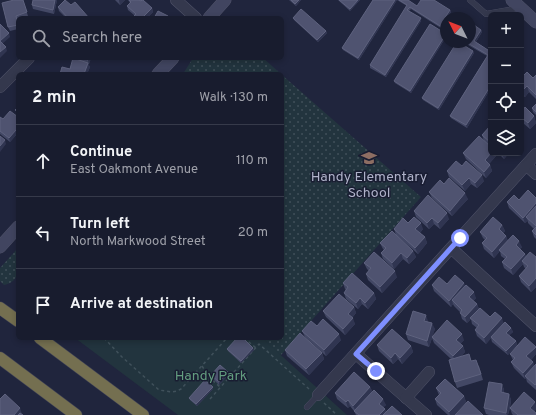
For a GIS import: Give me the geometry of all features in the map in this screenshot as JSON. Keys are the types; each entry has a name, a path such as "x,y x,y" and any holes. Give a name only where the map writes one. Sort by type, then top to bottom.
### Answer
{"highway":[{"path":"0,308 16,320"},
{"path":"43,340 143,415"},
{"path":"0,358 76,415"}],"street":[{"path":"176,0 194,16"},
{"path":"211,16 225,0"},
{"path":"512,0 536,22"},
{"path":"0,87 27,60"},
{"path":"160,72 171,60"},
{"path":"318,396 536,154"},
{"path":"526,165 536,174"},
{"path":"0,247 16,229"},
{"path":"451,248 536,326"},
{"path":"356,354 426,415"},
{"path":"406,398 429,372"}],"lane":[{"path":"470,0 486,14 521,8"},
{"path":"307,407 318,396"}],"path":[{"path":"106,340 140,374 159,390 166,392 181,389 225,340"},
{"path":"246,340 256,348"},
{"path":"210,399 259,344 318,396 337,415"},
{"path":"202,366 210,378 220,387"}],"green space":[{"path":"192,60 265,60 279,72 184,72"},
{"path":"284,77 421,197 281,355 252,340 284,340"},
{"path":"16,250 16,277 14,280 4,285 0,281 0,268"},
{"name":"Handy Park","path":"78,340 264,340 347,415 178,415"}],"building":[{"path":"14,0 23,0 27,12 16,16 16,25 8,27 2,3"},
{"path":"33,0 55,0 53,10 32,5"},
{"path":"65,0 71,5 75,2 87,16 66,16 58,7"},
{"path":"129,0 143,0 152,8 144,16 134,16 136,14 127,6 131,2"},
{"path":"291,0 299,0 295,4"},
{"path":"339,0 358,0 350,9"},
{"path":"373,0 395,0 358,58 342,48"},
{"path":"399,0 408,0 417,6 421,0 434,0 450,10 449,12 440,12 440,26 410,7 407,10 421,18 385,75 370,65 407,5"},
{"path":"301,9 326,31 317,40 293,18"},
{"path":"158,11 168,16 155,16"},
{"path":"0,24 9,33 0,41"},
{"path":"430,24 440,30 440,44 410,91 394,81"},
{"path":"476,26 481,30 476,38"},
{"path":"0,41 6,47 0,52"},
{"path":"476,42 488,50 488,55 476,48"},
{"path":"453,48 468,48 473,51 438,108 422,98"},
{"path":"488,55 488,90 466,125 450,116"},
{"path":"72,60 79,60 88,63 85,72 61,72 62,67 70,69"},
{"path":"527,72 533,78 536,75 536,95 527,86 524,89 524,75"},
{"path":"536,104 536,112 532,108"},
{"path":"525,107 534,116 528,123 524,120"},
{"path":"10,111 16,116 16,130 9,138 0,131 0,117 3,119"},
{"path":"488,128 488,140 482,135"},
{"path":"0,136 5,140 0,146"},
{"path":"479,136 488,144 488,156 485,160 490,165 484,172 463,153"},
{"path":"456,161 462,166 466,161 482,175 475,183 469,178 462,185 447,171"},
{"path":"449,178 465,193 450,211 429,192 440,180 444,184"},
{"path":"528,190 536,198 536,203 523,218 507,202 514,195 519,200"},
{"path":"428,195 447,213 438,223 432,218 427,223 414,211"},
{"path":"536,206 536,226 526,217"},
{"path":"414,217 421,223 415,229 425,237 415,248 394,229 403,218 408,223"},
{"path":"493,217 502,225 499,229 506,236 492,252 482,243 487,238 480,232"},
{"path":"536,227 536,235 532,231"},
{"path":"392,231 413,251 407,258 401,253 392,263 381,253 386,248 380,243"},
{"path":"513,235 519,241 516,245 525,254 511,269 502,262 507,257 499,250"},
{"path":"374,252 395,271 380,287 366,274 371,268 364,263"},
{"path":"530,252 536,257 536,278 529,286 519,276 528,266 522,261"},
{"path":"352,273 374,293 365,303 360,298 356,303 344,293 348,287 343,283"},
{"path":"455,275 464,283 449,301 432,285 439,277 447,284"},
{"path":"466,285 474,292 469,297 477,304 465,317 460,313 462,310 452,300"},
{"path":"339,294 354,307 348,314 353,318 343,329 323,311"},
{"path":"480,308 490,317 495,312 502,318 484,338 475,330 479,325 470,318"},
{"path":"413,311 426,315 424,321 432,323 427,341 406,334"},
{"path":"323,319 339,334 324,350 302,331 311,321 317,326"},
{"path":"447,320 462,334 456,340 463,346 453,356 432,337"},
{"path":"505,322 511,328 506,333 516,341 506,351 491,337"},
{"path":"392,329 411,346 400,358 395,353 391,358 377,345"},
{"path":"300,333 322,353 306,369 285,350"},
{"path":"525,337 536,347 526,356 533,362 523,373 511,362 515,358 510,354"},
{"path":"235,340 245,340 253,348 241,361 227,349"},
{"path":"469,354 471,361 476,360 481,374 455,382 449,360"},
{"path":"536,364 536,384 535,385 525,376"},
{"path":"220,365 228,372 219,382 211,375"},
{"path":"354,372 370,387 353,406 348,400 346,402 335,393"},
{"path":"445,379 464,396 449,412 435,399 441,393 436,388"},
{"path":"205,380 213,387 196,404 189,398"},
{"path":"489,382 502,384 501,392 509,394 506,413 484,408"},
{"path":"374,390 383,399 379,404 385,409 379,415 359,415 354,411"},
{"path":"524,392 535,402 530,408 536,413 536,415 518,415 510,408"},
{"path":"5,394 20,408 14,415 0,415 0,399"},
{"path":"468,401 483,415 455,415"},
{"path":"392,406 402,415 383,415"}],"place":[{"name":"Handy Elementary School","path":"369,158"}],"route":[{"path":"376,371 356,354 460,238"}]}
